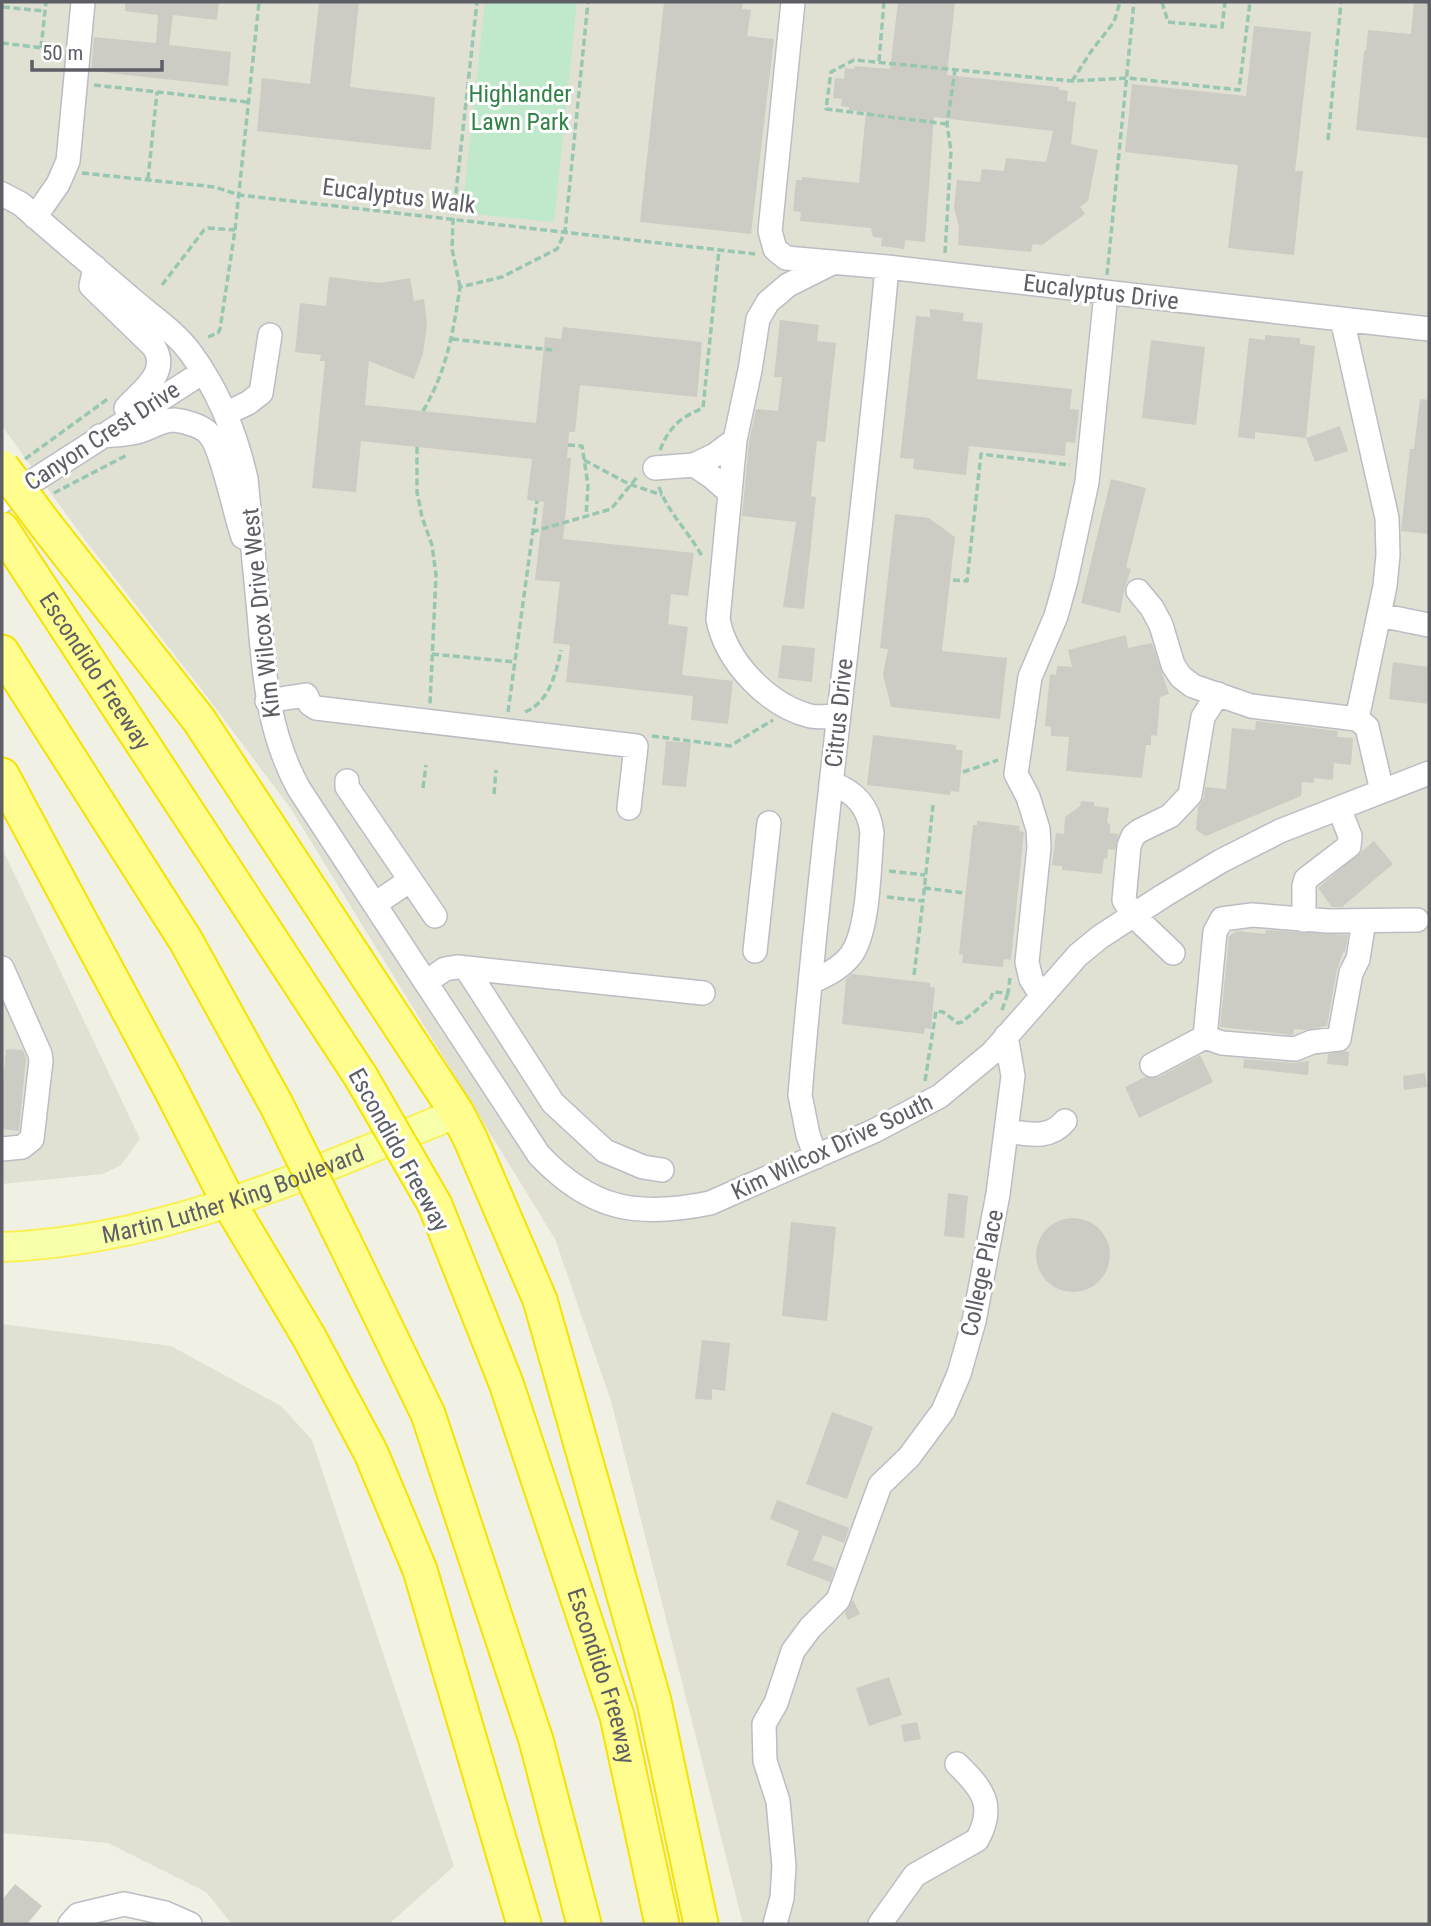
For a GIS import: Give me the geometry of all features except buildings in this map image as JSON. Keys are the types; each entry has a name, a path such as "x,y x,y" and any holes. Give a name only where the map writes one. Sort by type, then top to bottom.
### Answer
{"highway":[{"path":"12,464 48,528 199,720 457,1113 540,1300 654,1701 701,1924"},
{"name":"Escondido Freeway","path":"9,540 361,1077 435,1205 506,1383 617,1716 662,1924"},
{"path":"2,652 186,941 278,1106 428,1414 536,1740 584,1924"},
{"path":"2,775 229,1203 309,1337 371,1453 420,1570 524,1924"}],"main road":[{"name":"Martin Luther King Boulevard","path":"2,1247 56,1243 130,1232 229,1203 457,1113"}],"street":[{"path":"35,217 65,171 83,2"},
{"path":"775,249 770,231 793,2"},
{"name":"Kim Wilcox Drive West","path":"2,194 21,205 173,335 188,350 203,372 225,414 239,449 246,479 267,701 287,768 539,1155 578,1189 626,1208 676,1210"},
{"name":"Eucalyptus Drive","path":"775,249 786,258 887,267 1429,329"},
{"path":"834,262 788,285 768,302 758,318 735,440 718,609 721,635 746,673 766,694 787,707 813,717 837,716"},
{"path":"95,267 91,286 154,347 159,360 155,378 100,436"},
{"name":"Citrus Drive","path":"816,1157 808,1135 800,1095 837,716 858,551 887,267"},
{"path":"1041,995 1031,979 1027,962 1039,847 1038,830 1028,797 1016,774 1030,677 1056,616 1066,580 1088,468 1106,293"},
{"path":"1342,319 1387,518 1388,555 1379,615 1357,719"},
{"path":"225,414 261,393 270,335"},
{"name":"Canyon Crest Drive","path":"2,501 203,372"},
{"path":"100,436 142,431 158,423 175,420 209,432 217,446 233,511 255,572"},
{"path":"655,468 694,465 715,456 735,440"},
{"path":"694,465 730,493"},
{"path":"1138,591 1153,608 1161,625 1168,656 1181,677 1202,691 1251,706 1357,719 1367,727 1382,791"},
{"path":"1379,615 1429,625"},
{"path":"1173,953 1133,915 1123,895 1129,846 1133,836 1170,816 1189,795 1203,717 1218,694"},
{"path":"267,701 306,695 310,704 316,708 636,746 629,808"},
{"name":"Kim Wilcox Drive South","path":"676,1210 710,1203 913,1113 940,1096 992,1053 1001,1027 1041,995 1078,955 1133,915 1221,861 1280,831 1429,773"},
{"path":"347,781 347,787 435,916"},
{"path":"811,982 831,973 852,953 863,922 866,896 872,833 870,819 855,794 831,783"},
{"path":"1304,920 1306,879 1349,846 1350,836 1339,808"},
{"path":"755,951 769,823"},
{"path":"375,904 409,881"},
{"path":"1205,1037 1215,932 1222,919 1252,915 1304,920 1417,920"},
{"path":"1152,1065 1205,1037 1222,1043 1295,1049 1312,1042 1339,1039 1350,972 1357,958 1364,921"},
{"path":"2,968 41,1060 32,1139 22,1147 2,1149"},
{"path":"426,982 445,969 466,968 703,992"},
{"path":"466,968 553,1102 605,1151 643,1167 662,1170"},
{"name":"College Place","path":"775,1924 782,1898 784,1866 778,1801 765,1761 764,1724 776,1703 793,1651 810,1628 838,1600 880,1485 909,1457 943,1410 959,1374 974,1321 998,1194 1013,1076 1001,1027"},
{"path":"1006,1131 1044,1135 1058,1130 1065,1121"},
{"path":"880,1924 915,1875 977,1840 983,1830 988,1814 978,1784 957,1764"},
{"path":"70,1924 78,1915 124,1904 165,1913 190,1924"}],"path":[{"path":"2,43 41,48 46,2"},
{"path":"208,337 218,333 220,329 235,230 259,2"},
{"path":"423,411 438,385 452,339 460,287 452,249 453,220 477,2"},
{"path":"460,287 502,277 557,249 565,232 588,2"},
{"path":"878,61 884,2"},
{"path":"1072,81 1114,22 1120,2"},
{"path":"1106,293 1134,2"},
{"path":"1162,2 1168,22 1222,27 1226,2"},
{"path":"947,124 826,109 831,72 854,60 878,61 1072,81 1128,78 1239,90 1250,2"},
{"path":"1328,140 1341,2"},
{"path":"4,7 45,11"},
{"path":"944,262 951,151 947,124 955,70"},
{"path":"75,83 248,102"},
{"path":"148,179 157,92"},
{"name":"Eucalyptus Walk","path":"77,172 215,187 239,195 719,250 757,254 775,249"},
{"path":"162,285 204,230 235,230"},
{"path":"703,558 693,539 664,502 655,468 666,435 685,415 703,408 719,250"},
{"path":"452,339 552,350"},
{"path":"12,464 111,397"},
{"path":"568,445 582,446 588,485 586,517"},
{"path":"417,447 417,492 432,545 436,575 429,720"},
{"path":"50,495 130,453"},
{"path":"953,579 967,581 981,454 1088,468"},
{"path":"584,460 629,484 662,495"},
{"path":"531,532 611,509 618,504 635,478 655,468"},
{"path":"507,720 537,501"},
{"path":"517,716 535,708 554,681 561,650"},
{"path":"432,654 515,662"},
{"path":"674,739 730,746 778,716 787,707"},
{"path":"964,772 991,764 1020,748"},
{"path":"424,788 426,765"},
{"path":"494,794 496,770"},
{"path":"914,975 933,805"},
{"path":"887,878 888,871 925,875"},
{"path":"886,885 886,897 923,901"},
{"path":"924,888 965,893"},
{"path":"1001,1027 1011,971"},
{"path":"933,1079 925,1085 936,1011 943,1012 958,1023 962,1022 991,998 993,992 1008,993"}],"shaded area":[{"path":"2,2 1429,2 1429,1924 743,1924 611,1401 555,1239 291,809 82,536 2,426"},
{"path":"2,848 140,1139 121,1165 103,1174 2,1184"},
{"path":"2,1324 171,1346 281,1406 312,1440 454,1866 389,1924 231,1923 206,1892 108,1843 2,1833"}],"green space":[{"name":"Highlander Lawn Park","path":"485,2 577,2 554,222 462,213"}]}
